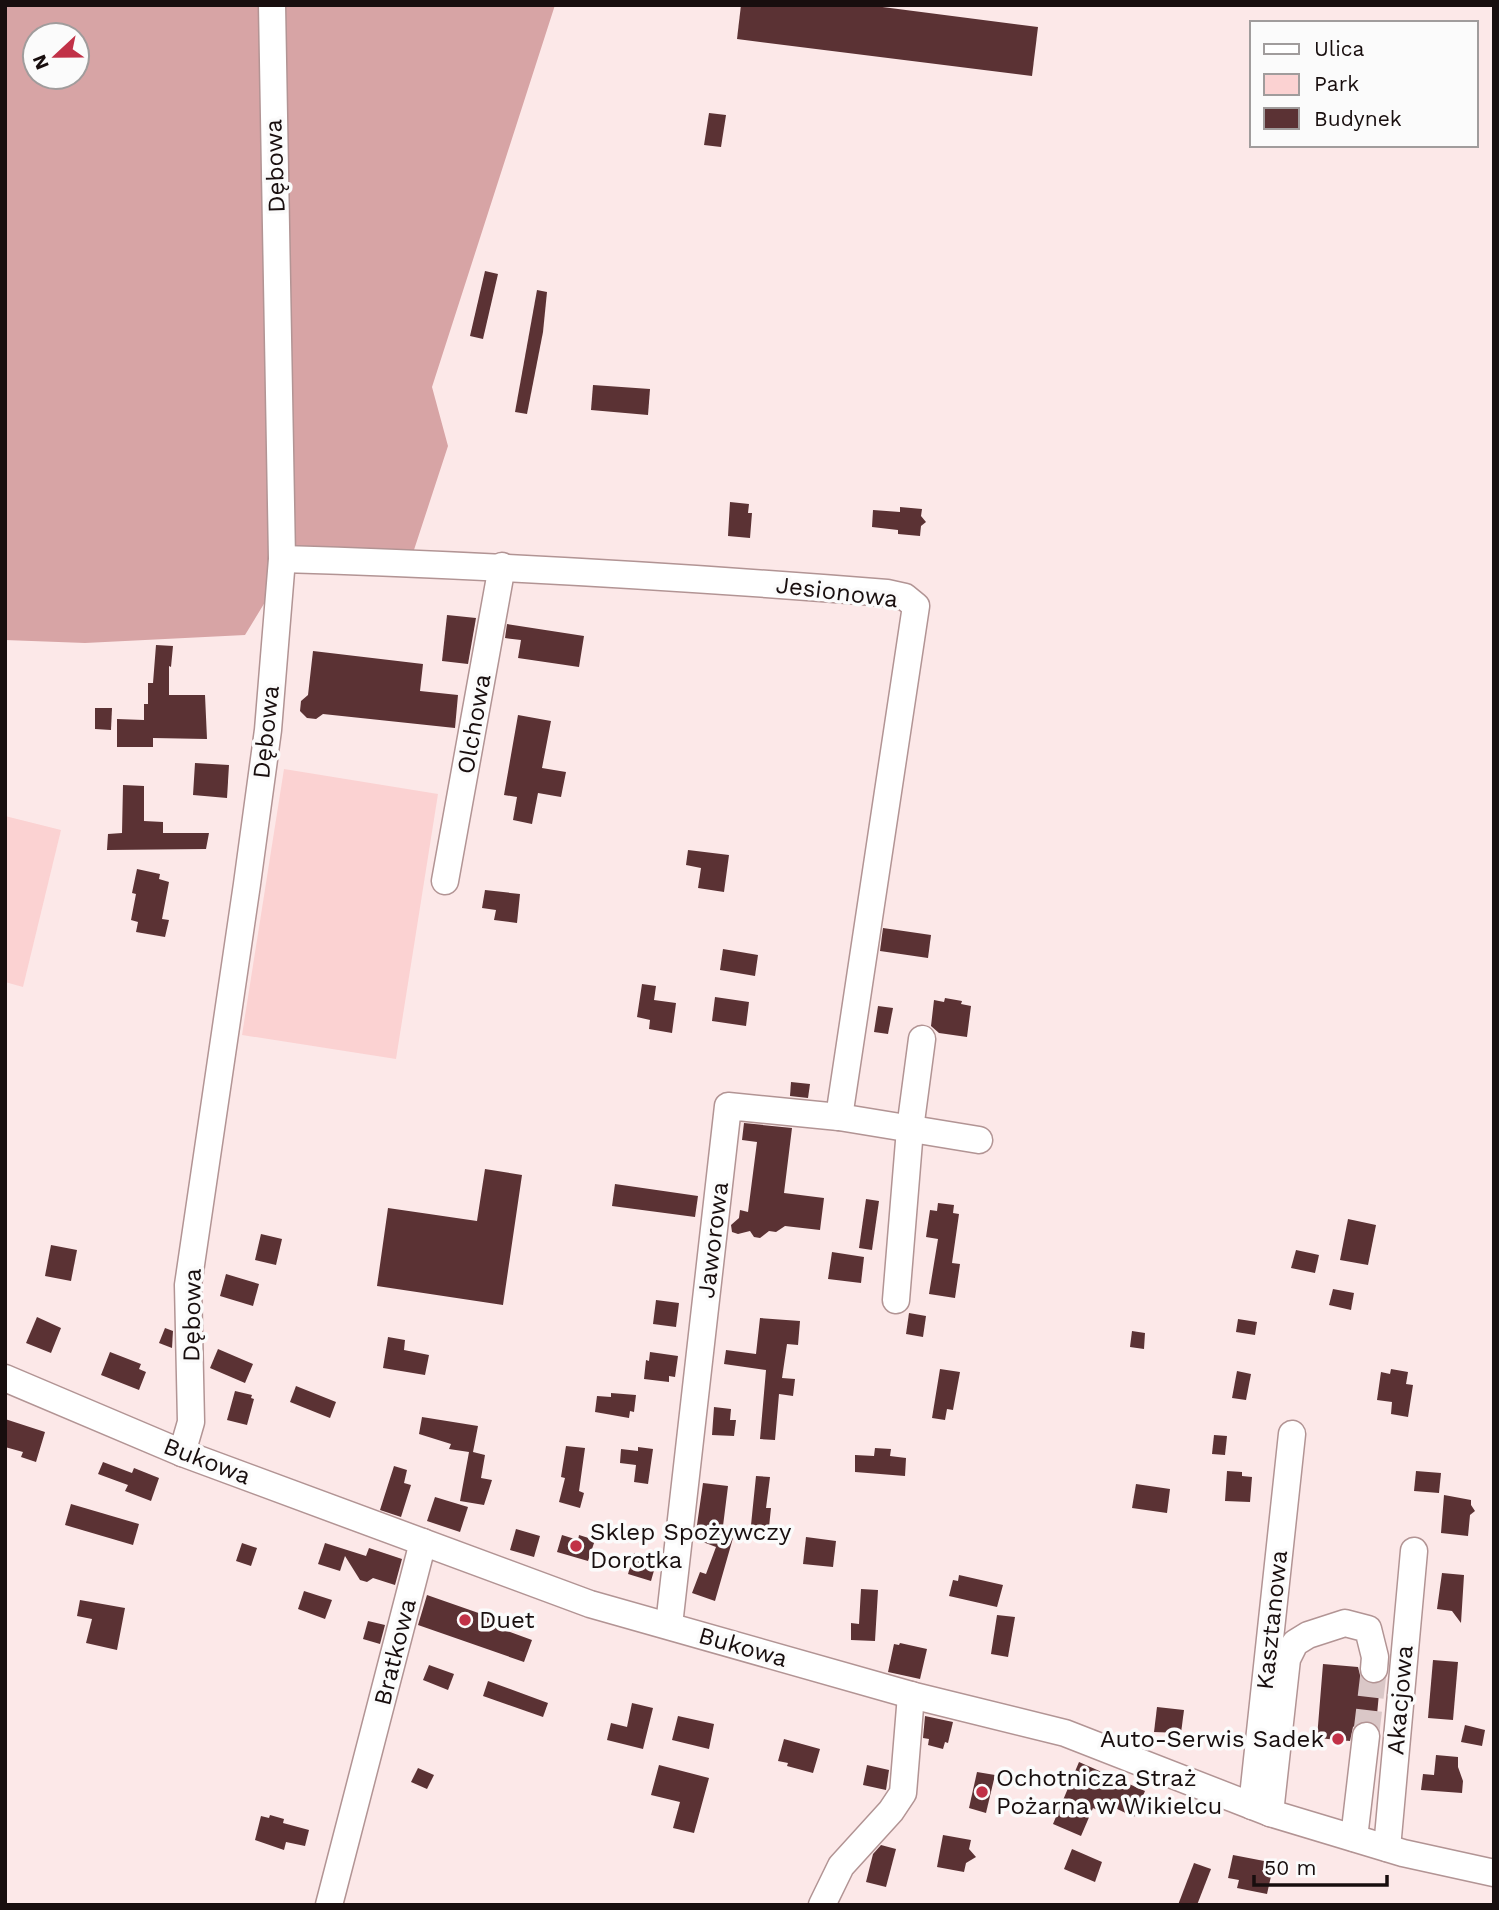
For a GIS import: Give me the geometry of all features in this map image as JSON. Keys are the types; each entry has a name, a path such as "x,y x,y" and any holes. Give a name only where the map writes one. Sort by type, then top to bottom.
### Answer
{"street":[{"name":"Dębowa","path":"182,1453 191,1422 188,1285 266,743 282,559 272,5"},
{"name":"Jesionowa","path":"282,559 502,566 693,578 887,593 905,597 916,606 839,1117"},
{"name":"Olchowa","path":"446,881 502,566"},
{"path":"896,1300 922,1039"},
{"name":"Jaworowa","path":"669,1625 728,1106 839,1117 979,1140"},
{"name":"Bukowa","path":"5,1378 182,1453 590,1604 911,1695 1065,1733 1261,1809 1387,1849 1494,1873"},
{"name":"Kasztanowa","path":"1261,1809 1292,1434"},
{"name":"Bratkowa","path":"329,1905 423,1542"},
{"name":"Akacjowa","path":"1387,1849 1414,1551"},
{"path":"1261,1809 1287,1659 1295,1643 1308,1635 1345,1623 1368,1629 1375,1657 1374,1669"},
{"path":"822,1905 841,1866 891,1811 903,1793 911,1695"},
{"path":"1354,1838 1366,1736"}],"green space":[{"path":"284,769 438,794 396,1059 242,1035"},
{"path":"5,816 61,830 23,987 5,982"}],"shaded area":[{"path":"5,5 555,5 432,387 448,446 412,556 293,556 245,635 85,643 5,640"}],"building":[{"path":"741,5 867,5 1038,27 1032,76 737,39"},
{"path":"709,113 726,115 721,147 704,145"},
{"path":"485,271 498,274 483,339 470,336"},
{"path":"537,290 547,292 543,332 527,414 515,412"},
{"path":"593,385 650,389 648,415 591,410"},
{"path":"730,502 749,504 748,513 752,513 750,538 728,536"},
{"path":"900,507 922,509 921,516 926,522 921,526 920,536 872,527 873,510 900,512"},
{"path":"447,615 476,618 468,664 442,661"},
{"path":"507,624 584,636 579,667 518,658 521,640 505,638"},
{"path":"156,645 173,646 171,667 169,666 169,695 205,695 207,739 153,738 153,747 117,747 117,719 144,720 144,704 148,704 148,683 153,683"},
{"path":"313,651 423,664 420,691 458,695 455,728 323,714 316,719 307,718 300,711 301,701 308,695"},
{"path":"95,708 112,708 111,730 95,729"},
{"path":"518,715 551,721 542,768 566,772 561,797 538,793 532,824 513,820 517,797 504,795"},
{"path":"195,763 229,765 227,798 193,795"},
{"path":"123,785 144,786 144,821 163,822 163,833 209,833 206,849 107,850 108,834 122,833"},
{"path":"688,850 729,855 724,892 698,888 701,868 686,865"},
{"path":"137,869 160,874 159,879 169,882 162,919 169,920 165,937 136,932 138,922 131,920 136,894 132,893"},
{"path":"485,890 520,894 517,923 494,920 496,910 482,908"},
{"path":"883,928 931,935 928,958 880,951"},
{"path":"723,949 758,955 755,976 720,970"},
{"path":"642,984 656,986 654,1000 676,1003 672,1033 649,1029 650,1020 637,1017"},
{"path":"715,997 749,1002 746,1026 712,1021"},
{"path":"945,998 962,1001 961,1004 971,1006 967,1037 939,1033 931,1026 934,1000 944,1002"},
{"path":"878,1006 893,1008 888,1034 874,1032"},
{"path":"791,1082 810,1084 808,1098 790,1096"},
{"path":"744,1123 792,1128 784,1193 824,1198 820,1230 785,1226 776,1232 769,1231 760,1238 754,1237 750,1231 738,1234 732,1232 731,1225 739,1218 740,1210 748,1212 757,1142 742,1140"},
{"path":"485,1169 522,1175 503,1305 377,1286 388,1208 477,1221"},
{"path":"615,1184 698,1196 695,1217 612,1206"},
{"path":"866,1199 879,1201 872,1250 859,1248"},
{"path":"938,1203 954,1205 953,1213 959,1214 952,1263 960,1264 955,1298 929,1294 938,1239 926,1237 930,1210 937,1211"},
{"path":"1348,1219 1376,1225 1368,1265 1340,1260"},
{"path":"261,1234 282,1239 276,1265 255,1260"},
{"path":"51,1245 77,1250 71,1281 45,1276"},
{"path":"1296,1250 1319,1255 1315,1273 1291,1268"},
{"path":"832,1252 864,1257 861,1283 828,1279"},
{"path":"226,1274 259,1284 253,1306 220,1296"},
{"path":"1333,1289 1354,1293 1351,1310 1329,1305"},
{"path":"656,1300 679,1303 676,1327 653,1324"},
{"path":"909,1313 926,1316 923,1337 906,1334"},
{"path":"37,1317 61,1328 51,1353 26,1343"},
{"path":"760,1318 800,1321 798,1345 787,1344 782,1378 795,1379 793,1396 779,1394 775,1440 760,1439 766,1370 724,1364 726,1350 756,1354"},
{"path":"1238,1319 1257,1322 1255,1335 1236,1332"},
{"path":"165,1328 173,1331 172,1348 159,1343"},
{"path":"1132,1331 1145,1333 1144,1349 1130,1347"},
{"path":"388,1337 405,1340 404,1350 429,1355 425,1375 383,1368"},
{"path":"218,1349 253,1364 245,1383 210,1368"},
{"path":"110,1352 141,1364 139,1369 146,1372 139,1390 101,1375"},
{"path":"650,1352 678,1356 675,1377 669,1376 669,1382 644,1379 646,1360 649,1361"},
{"path":"940,1369 960,1372 953,1410 947,1409 945,1420 932,1418"},
{"path":"1391,1369 1408,1372 1406,1384 1413,1385 1408,1417 1391,1414 1392,1402 1377,1400 1381,1372 1390,1374"},
{"path":"1237,1371 1251,1374 1246,1400 1232,1398"},
{"path":"296,1386 336,1402 330,1418 290,1402"},
{"path":"235,1391 252,1395 251,1398 254,1399 247,1425 227,1420"},
{"path":"611,1393 636,1395 634,1412 630,1411 629,1418 595,1412 597,1396 611,1397"},
{"path":"714,1407 731,1409 730,1420 736,1420 734,1436 712,1435"},
{"path":"422,1417 478,1426 473,1452 485,1455 481,1478 492,1480 484,1505 460,1501 469,1452 449,1449 451,1444 419,1434"},
{"path":"5,1419 45,1432 36,1462 21,1457 23,1452 5,1447"},
{"path":"1214,1435 1227,1436 1225,1455 1212,1454"},
{"path":"566,1446 585,1448 579,1491 584,1493 580,1508 559,1502 565,1478 561,1477"},
{"path":"638,1447 653,1449 648,1484 634,1482 636,1465 620,1463 621,1449 638,1451"},
{"path":"875,1448 891,1449 890,1456 906,1458 905,1476 855,1472 855,1455 874,1456"},
{"path":"103,1462 132,1473 134,1468 159,1478 151,1501 125,1491 128,1485 98,1474"},
{"path":"394,1466 407,1470 404,1483 411,1485 401,1517 380,1510"},
{"path":"1227,1471 1242,1472 1242,1476 1252,1477 1250,1502 1225,1501"},
{"path":"1416,1471 1441,1473 1439,1493 1414,1491"},
{"path":"756,1476 770,1477 766,1508 771,1508 769,1527 751,1525"},
{"path":"703,1483 728,1486 722,1534 733,1538 715,1601 692,1593 700,1572 706,1574 716,1547 695,1539"},
{"path":"1136,1484 1170,1489 1167,1513 1132,1508"},
{"path":"1444,1495 1471,1500 1475,1511 1470,1515 1468,1536 1441,1533"},
{"path":"435,1497 468,1507 460,1532 427,1521"},
{"path":"71,1504 139,1524 133,1545 65,1525"},
{"path":"516,1529 540,1536 534,1557 510,1550"},
{"name":"Sklep Spożywczy Dorotka","path":"562,1535 578,1540 579,1535 595,1540 588,1561 557,1552"},
{"path":"806,1537 836,1541 833,1567 803,1564"},
{"path":"242,1543 257,1548 251,1566 236,1561"},
{"path":"325,1543 366,1556 369,1548 402,1559 395,1585 373,1578 367,1582 360,1580 345,1556 340,1571 318,1564"},
{"path":"634,1553 657,1560 651,1581 628,1574"},
{"path":"1442,1573 1464,1575 1461,1623 1452,1611 1437,1609"},
{"path":"959,1575 1003,1585 997,1607 949,1596 953,1580 958,1581"},
{"path":"861,1589 878,1590 875,1641 851,1640 851,1623 859,1624"},
{"path":"304,1591 332,1600 325,1619 298,1609"},
{"path":"427,1595 490,1617 488,1624 532,1640 524,1662 418,1625"},
{"path":"80,1600 125,1608 117,1650 86,1643 92,1619 77,1616"},
{"path":"997,1615 1015,1617 1008,1657 991,1654"},
{"path":"368,1621 385,1625 380,1644 363,1639"},
{"path":"894,1644 927,1649 920,1679 888,1672"},
{"path":"1433,1660 1458,1662 1453,1720 1428,1718"},
{"path":"1323,1664 1358,1667 1365,1681 1372,1685 1380,1683 1376,1725 1368,1721 1359,1722 1353,1727 1350,1741 1317,1738"},
{"path":"429,1665 454,1674 448,1690 423,1680"},
{"path":"488,1681 548,1703 543,1717 483,1696"},
{"path":"632,1703 653,1708 643,1749 607,1740 611,1723 627,1727"},
{"path":"1157,1707 1184,1710 1181,1733 1154,1732"},
{"path":"678,1716 714,1724 709,1749 672,1740"},
{"path":"925,1716 953,1722 948,1743 945,1742 943,1749 928,1745 929,1739 923,1738"},
{"path":"1465,1725 1485,1730 1482,1746 1461,1742"},
{"path":"784,1739 820,1749 813,1773 778,1761"},
{"path":"1436,1755 1458,1757 1463,1781 1462,1793 1421,1790 1423,1774 1434,1775"},
{"path":"1079,1762 1145,1791 1134,1817 1113,1807 1109,1815 1093,1808 1081,1836 1053,1824"},
{"path":"659,1765 709,1778 694,1833 673,1828 680,1802 651,1795"},
{"path":"867,1765 889,1770 886,1790 863,1785"},
{"path":"418,1768 434,1775 427,1789 411,1782"},
{"name":"Ochotnicza Straż Pożarna w Wikielcu","path":"977,1772 995,1775 986,1813 969,1808"},
{"path":"270,1815 284,1819 283,1823 309,1830 305,1846 286,1842 284,1850 255,1840 261,1816 269,1818"},
{"path":"943,1835 971,1840 969,1849 976,1857 966,1863 964,1872 937,1867"},
{"path":"881,1845 896,1849 886,1887 866,1882 873,1854"},
{"path":"1072,1849 1102,1862 1095,1882 1064,1869"},
{"path":"1233,1855 1274,1863 1267,1894 1237,1888 1239,1880 1228,1878"},
{"path":"1194,1863 1211,1869 1197,1905 1178,1905"}],"tunnel":[{"path":"1366,1736 1374,1669"}],"place":[{"name":"Sklep Spożywczy Dorotka","path":"576,1546"},
{"name":"Duet","path":"465,1620"},
{"name":"Auto-Serwis Sadek","path":"1338,1739"},
{"name":"Ochotnicza Straż Pożarna w Wikielcu","path":"982,1792"}]}
